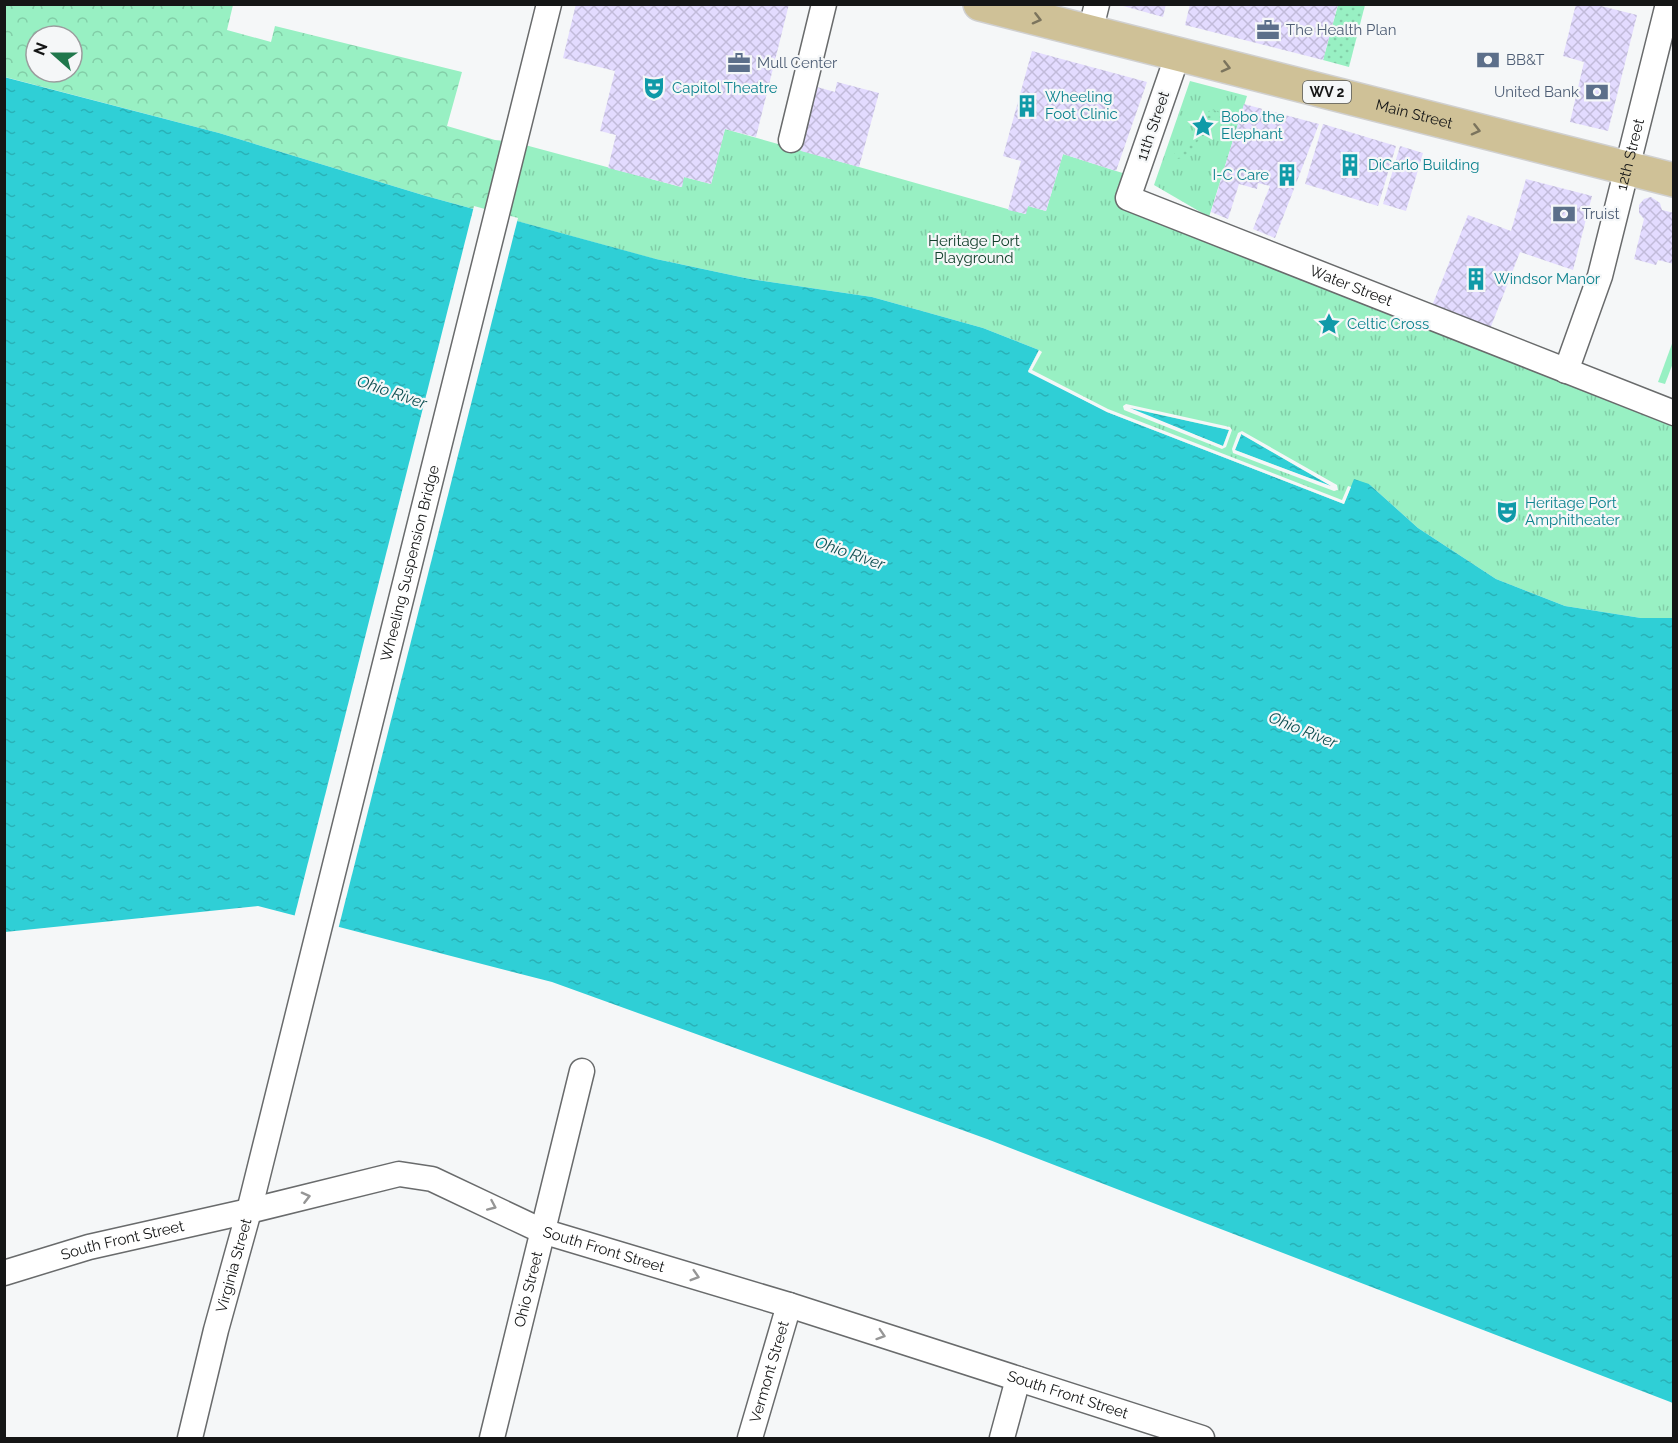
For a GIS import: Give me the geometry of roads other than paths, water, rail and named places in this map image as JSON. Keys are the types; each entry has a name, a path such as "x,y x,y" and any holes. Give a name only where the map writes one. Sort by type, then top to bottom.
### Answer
{"main road":[{"name":"Main Street","path":"980,4 1094,18 1178,54 1674,180"}],"street":[{"name":"Wheeling Suspension Bridge","path":"278,1092 549,4"},
{"path":"791,140 824,4"},
{"name":"12th Street","path":"1566,371 1600,276 1668,4"},
{"name":"11th Street","path":"1128,198 1178,54"},
{"name":"Water Street","path":"1128,198 1674,413"},
{"name":"Ohio Street","path":"492,1438 582,1071"},
{"name":"Virginia Street","path":"189,1438 278,1092"},
{"name":"South Front Street","path":"4,1273 89,1247 399,1174 432,1179 542,1231 789,1305 1202,1438"},
{"name":"Vermont Street","path":"750,1438 789,1305"},
{"path":"1002,1438 1018,1379"}],"water":[{"name":"Ohio River","path":"4,77 219,133 426,196 656,259 750,279 872,297 983,328 1039,350 1028,371 1107,412 1344,504 1354,479 1369,484 1418,528 1496,579 1565,606 1641,618 1673,618 1673,1403 987,1139 552,982 258,906 5,932"},
{"path":"1125,407 1229,430 1223,446"},
{"path":"1241,434 1335,488 1235,450"}],"place":[{"name":"The Health Plan","path":"1268,30"},
{"name":"BB&T","path":"1488,60"},
{"name":"Mull Center","path":"739,63"},
{"name":"Capitol Theatre","path":"654,88"},
{"name":"United Bank","path":"1597,92"},
{"name":"Wheeling Foot Clinic","path":"1027,106"},
{"name":"Bobo the Elephant","path":"1203,126"},
{"name":"DiCarlo Building","path":"1350,165"},
{"name":"I-C Care","path":"1287,175"},
{"name":"Truist","path":"1564,214"},
{"name":"Windsor Manor","path":"1476,279"},
{"name":"Celtic Cross","path":"1329,324"},
{"name":"Heritage Port Amphitheater","path":"1507,512"}],"park label":[{"name":"Heritage Port Playground","path":"974,250"}]}
